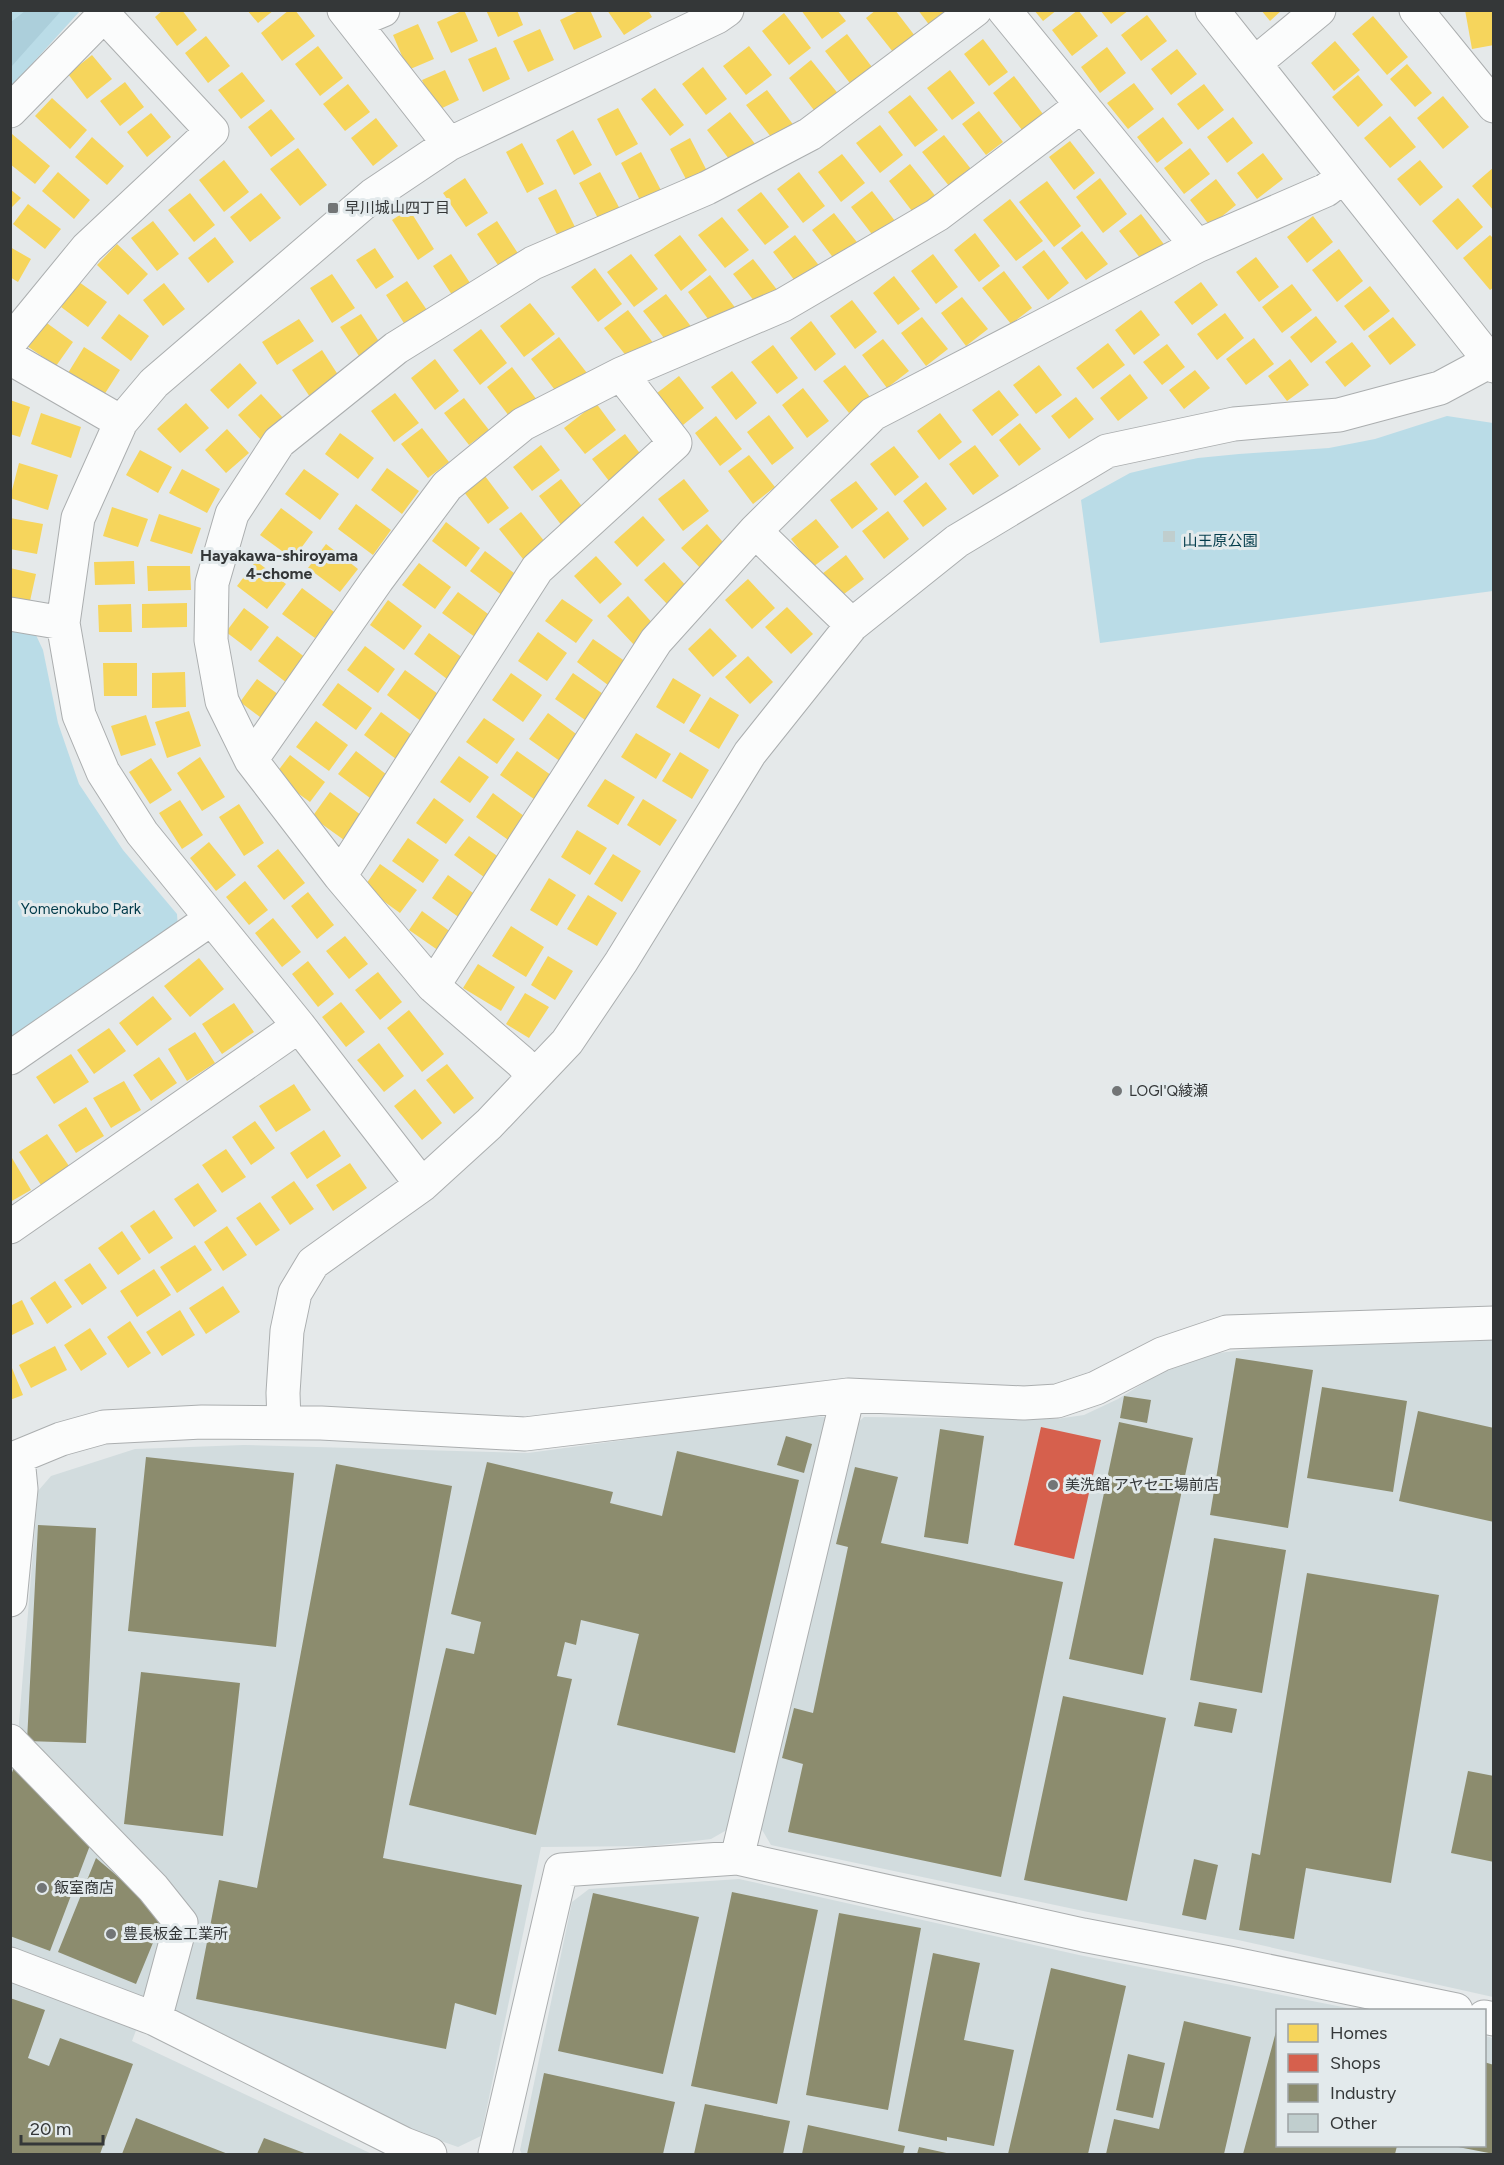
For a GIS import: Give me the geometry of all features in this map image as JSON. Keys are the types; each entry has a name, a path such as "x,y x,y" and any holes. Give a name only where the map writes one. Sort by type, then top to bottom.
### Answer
{"street":[{"path":"422,1185 299,1026 142,833 103,772 79,715 63,623 78,518 121,422 154,382 374,195 449,144 717,17 727,10"},
{"path":"534,1076 433,986 340,876 251,760 222,701 211,640 212,583 232,514 279,442 396,348 533,263 708,189 810,134 975,10"},
{"path":"1004,10 1197,246"},
{"path":"284,1422 283,1393 288,1331 294,1293 314,1263 422,1185 489,1124 567,1042 614,972 750,753 852,625 957,541 1107,451 1234,424 1339,415 1440,388 1492,362 1212,10"},
{"path":"1255,63 1319,10"},
{"path":"1416,10 1482,72 1494,106"},
{"path":"360,14 449,144"},
{"path":"10,111 104,15 212,131 87,248 10,342"},
{"path":"251,760 377,580 447,486 523,424 621,374 783,305 938,215 1081,106"},
{"path":"433,986 656,641 755,531 873,414 1197,246 1326,190 1343,177"},
{"path":"10,358 121,422"},
{"path":"340,876 537,569 675,443 621,374"},
{"path":"755,531 852,625"},
{"path":"10,614 63,623"},
{"path":"10,1058 211,919"},
{"path":"10,1227 299,1026"},
{"path":"10,1600 21,1489 14,1459 61,1439 104,1427 202,1422 284,1422 525,1434 848,1395 1024,1403 1057,1401 1096,1388 1162,1354 1227,1332 1494,1323"},
{"path":"736,1858 848,1395"},
{"path":"10,1741 153,1888 181,1923 155,2019"},
{"path":"495,2154 561,1870 736,1858 1083,1935 1451,2009"},
{"path":"10,1964 155,2019 412,2151"}],"shaded area":[{"path":"25,11 61,11 11,67 11,22"},
{"path":"1493,1338 1493,1997 1238,1940 1088,1912 771,1845 758,1823 852,1428 864,1417 1056,1419 1084,1415 1118,1399 1165,1370 1210,1354 1284,1345"},
{"path":"809,1415 831,1418 732,1827 711,1839 653,1846 541,1847 481,2136 458,2147 407,2129 175,2012 169,1994 194,1915 18,1735 38,1491 51,1476 135,1449 244,1445 528,1453"},
{"path":"10,1764 173,1932 132,2041 372,2154 11,2154"},
{"path":"739,1879 1079,1955 1353,2009 1276,2009 1276,2147 1486,2147 1486,2036 1493,2038 1493,2154 522,2154 520,2150 572,1902 589,1889"}],"green space":[{"path":"14,10 80,11 11,87 10,14"},
{"name":"山王原公園","path":"1447,416 1493,423 1493,591 1100,643 1081,500 1130,473 1155,467 1198,458 1329,448 1375,439"},
{"name":"Yomenokubo Park","path":"11,628 35,633 43,650 58,723 79,784 123,850 177,914 178,928 11,1042"}],"building: Homes":[{"path":"163,10 182,10 197,30 177,46 155,17"},
{"path":"247,10 274,10 258,23"},
{"path":"289,10 295,10 315,36 282,61 261,33"},
{"path":"464,10 478,41 451,53 437,22"},
{"path":"486,10 517,10 523,25 498,37"},
{"path":"581,10 590,10 602,37 574,50 560,20"},
{"path":"607,10 648,10 652,17 624,35"},
{"path":"801,10 837,10 846,21 822,39"},
{"path":"876,10 895,10 915,36 893,52 866,18"},
{"path":"918,10 958,10 933,30"},
{"path":"1034,10 1057,10 1043,21"},
{"path":"1078,10 1098,36 1072,56 1052,30"},
{"path":"1100,10 1129,10 1111,24"},
{"path":"1261,10 1282,10 1270,21"},
{"path":"1465,10 1494,10 1494,45 1472,49"},
{"path":"784,13 811,48 789,65 762,31"},
{"path":"1147,15 1167,41 1141,61 1121,35"},
{"path":"1373,16 1408,57 1387,75 1352,34"},
{"path":"418,24 434,59 408,70 393,35"},
{"path":"540,29 554,60 528,72 513,41"},
{"path":"847,34 878,75 856,91 825,51"},
{"path":"206,36 230,66 208,83 185,53"},
{"path":"983,39 1008,72 989,86 964,54"},
{"path":"1335,41 1360,70 1334,91 1311,63"},
{"path":"318,46 343,78 320,96 295,64"},
{"path":"749,46 772,75 746,95 723,66"},
{"path":"496,47 510,79 483,92 468,59"},
{"path":"1107,47 1126,73 1100,93 1081,67"},
{"path":"1177,49 1197,74 1171,95 1151,69"},
{"path":"92,55 112,79 87,99 68,74"},
{"path":"811,60 840,96 817,114 789,78"},
{"path":"1407,64 1432,93 1415,107 1390,79"},
{"path":"703,67 727,99 706,115 682,84"},
{"path":"445,70 459,100 436,111 422,80"},
{"path":"950,70 975,103 952,120 927,88"},
{"path":"242,72 265,101 241,119 218,90"},
{"path":"1358,75 1383,105 1358,127 1332,97"},
{"path":"1014,76 1043,114 1022,130 993,93"},
{"path":"125,82 144,107 120,126 100,101"},
{"path":"1134,83 1154,109 1128,129 1107,103"},
{"path":"348,84 370,112 345,131 323,104"},
{"path":"1204,84 1224,110 1198,130 1177,104"},
{"path":"655,88 684,125 670,136 641,99"},
{"path":"767,90 795,127 775,142 746,105"},
{"path":"910,95 938,130 915,147 888,112"},
{"path":"1443,96 1469,127 1443,149 1417,118"},
{"path":"52,98 87,130 70,149 35,116"},
{"path":"618,108 638,144 616,156 597,119"},
{"path":"271,109 295,139 271,157 248,127"},
{"path":"979,111 1003,142 986,155 962,124"},
{"path":"730,112 756,145 732,163 707,130"},
{"path":"151,113 171,137 147,157 127,132"},
{"path":"1390,116 1416,147 1390,168 1364,138"},
{"path":"1163,117 1183,143 1157,163 1137,137"},
{"path":"1233,117 1253,143 1227,163 1207,137"},
{"path":"376,118 398,146 373,166 351,138"},
{"path":"880,125 903,155 880,173 856,143"},
{"path":"573,130 592,165 574,175 556,140"},
{"path":"12,134 50,166 35,184 10,164 10,136"},
{"path":"944,135 971,169 949,186 922,152"},
{"path":"92,137 124,166 107,185 75,157"},
{"path":"690,138 707,171 687,181 670,149"},
{"path":"1070,141 1095,173 1074,190 1049,157"},
{"path":"522,143 544,184 527,193 506,152"},
{"path":"298,148 327,185 300,206 270,169"},
{"path":"1190,148 1210,174 1184,194 1164,168"},
{"path":"641,152 663,194 642,204 621,163"},
{"path":"1263,153 1283,179 1257,199 1237,173"},
{"path":"842,154 865,183 841,202 818,172"},
{"path":"224,160 249,192 224,212 199,180"},
{"path":"1420,160 1443,187 1420,206 1397,179"},
{"path":"910,164 937,198 915,215 889,181"},
{"path":"1494,167 1494,211 1472,186"},
{"path":"58,172 90,200 74,219 42,191"},
{"path":"600,172 621,211 600,222 579,183"},
{"path":"799,172 825,206 803,223 777,189"},
{"path":"465,178 488,213 466,227 443,193"},
{"path":"1100,178 1127,214 1103,233 1076,197"},
{"path":"1216,179 1236,205 1210,226 1190,200"},
{"path":"1047,181 1081,226 1054,247 1019,202"},
{"path":"10,189 21,198 10,209"},
{"path":"556,189 577,231 560,240 538,198"},
{"path":"872,191 902,230 881,246 851,207"},
{"path":"761,192 789,227 765,245 737,210"},
{"path":"190,193 215,225 194,242 168,210"},
{"path":"261,193 281,218 250,242 230,217"},
{"path":"1458,198 1483,227 1457,250 1432,221"},
{"path":"1010,199 1043,241 1016,261 983,220"},
{"path":"28,204 61,229 45,249 13,224"},
{"path":"409,209 434,249 418,260 392,220"},
{"path":"834,213 860,246 838,264 812,230"},
{"path":"1141,214 1166,247 1144,263 1119,231"},
{"path":"1313,216 1333,242 1307,263 1287,237"},
{"path":"722,217 749,250 725,268 698,235"},
{"path":"153,221 179,254 157,271 131,238"},
{"path":"497,221 519,255 500,268 477,234"},
{"path":"1082,231 1108,264 1086,280 1061,248"},
{"path":"975,233 1000,266 979,282 954,250"},
{"path":"680,235 707,270 681,291 654,255"},
{"path":"795,235 821,268 798,285 773,252"},
{"path":"1490,235 1494,239 1494,287 1490,290 1463,258"},
{"path":"215,237 234,262 208,283 188,258"},
{"path":"117,244 148,274 128,295 97,265"},
{"path":"10,247 31,259 18,282 10,277"},
{"path":"375,248 394,277 376,289 356,260"},
{"path":"1339,249 1363,281 1337,302 1312,270"},
{"path":"1044,250 1069,283 1048,300 1022,267"},
{"path":"451,254 474,289 456,301 433,266"},
{"path":"631,254 658,289 634,307 607,272"},
{"path":"933,254 958,287 936,304 911,271"},
{"path":"1256,257 1279,287 1259,302 1236,272"},
{"path":"753,259 778,291 758,306 733,274"},
{"path":"595,268 622,304 598,322 571,287"},
{"path":"1004,271 1032,308 1011,324 982,288"},
{"path":"332,274 355,308 332,323 310,288"},
{"path":"710,275 737,310 714,327 688,292"},
{"path":"894,276 920,309 898,325 873,293"},
{"path":"407,281 431,316 409,331 386,295"},
{"path":"79,282 107,302 88,327 61,307"},
{"path":"1201,282 1218,305 1192,325 1174,302"},
{"path":"164,283 185,309 163,326 143,300"},
{"path":"1292,284 1312,310 1282,333 1262,307"},
{"path":"1370,286 1390,311 1364,331 1344,306"},
{"path":"666,294 693,329 671,347 643,311"},
{"path":"962,297 988,329 966,346 941,313"},
{"path":"852,300 877,332 855,349 830,316"},
{"path":"530,303 555,334 524,357 500,326"},
{"path":"628,310 654,344 631,362 604,328"},
{"path":"1141,310 1160,335 1134,355 1115,330"},
{"path":"1225,313 1244,338 1217,360 1197,334"},
{"path":"119,314 149,336 131,361 101,338"},
{"path":"361,314 382,346 361,359 340,327"},
{"path":"1316,316 1337,342 1311,363 1290,337"},
{"path":"922,317 948,349 926,366 901,333"},
{"path":"1393,317 1416,345 1390,365 1368,336"},
{"path":"299,319 314,341 277,365 262,342"},
{"path":"44,321 73,342 56,366 27,346"},
{"path":"811,321 836,354 815,371 790,338"},
{"path":"481,329 507,363 480,385 453,350"},
{"path":"559,337 587,373 558,394 531,359"},
{"path":"1254,338 1274,364 1246,385 1226,359"},
{"path":"883,339 909,371 887,388 862,355"},
{"path":"1352,342 1371,366 1345,387 1325,362"},
{"path":"1108,343 1125,365 1093,389 1076,368"},
{"path":"1167,344 1185,367 1162,385 1143,362"},
{"path":"773,345 798,378 777,394 751,362"},
{"path":"84,347 120,370 104,395 68,373"},
{"path":"322,350 342,381 312,400 292,370"},
{"path":"435,359 459,391 435,410 411,378"},
{"path":"1290,359 1309,385 1287,401 1268,376"},
{"path":"240,363 257,383 228,409 210,390"},
{"path":"845,365 870,397 849,413 823,381"},
{"path":"1039,365 1062,395 1036,414 1013,385"},
{"path":"512,367 537,400 512,420 487,387"},
{"path":"1195,370 1210,388 1184,409 1169,390"},
{"path":"732,371 757,403 736,420 711,387"},
{"path":"1130,374 1148,398 1118,421 1100,398"},
{"path":"679,376 704,408 683,425 657,393"},
{"path":"803,388 829,421 807,438 782,405"},
{"path":"999,390 1019,415 992,436 972,410"},
{"path":"395,393 419,423 394,442 371,411"},
{"path":"261,394 285,420 262,441 238,415"},
{"path":"1076,397 1094,419 1069,439 1051,416"},
{"path":"464,398 489,430 469,445 444,413"},
{"path":"10,400 30,407 20,437 10,434"},
{"path":"186,403 209,428 180,453 157,429"},
{"path":"596,403 616,430 585,454 564,428"},
{"path":"41,413 81,427 71,458 31,444"},
{"path":"940,413 962,442 939,460 917,431"},
{"path":"769,415 794,448 772,465 747,432"},
{"path":"716,416 742,449 720,466 695,433"},
{"path":"1020,423 1041,449 1019,466 999,440"},
{"path":"422,428 449,462 428,478 401,444"},
{"path":"227,429 249,453 226,473 205,450"},
{"path":"340,433 374,458 358,479 325,454"},
{"path":"625,434 642,456 609,481 592,459"},
{"path":"541,445 560,470 532,491 513,467"},
{"path":"975,445 999,476 973,495 949,464"},
{"path":"894,446 919,477 895,496 870,464"},
{"path":"140,450 172,467 158,493 126,475"},
{"path":"749,455 775,487 753,504 728,471"},
{"path":"19,463 58,475 48,510 10,498"},
{"path":"387,468 419,491 402,514 371,490"},
{"path":"182,469 220,489 207,513 169,493"},
{"path":"304,469 339,494 320,520 285,494"},
{"path":"485,476 509,508 488,524 464,492"},
{"path":"561,479 584,509 562,526 539,496"},
{"path":"684,479 709,511 683,531 658,499"},
{"path":"856,481 878,509 852,529 830,500"},
{"path":"926,482 947,509 923,527 903,501"},
{"path":"356,504 391,530 373,555 338,529"},
{"path":"112,507 148,519 138,547 103,536"},
{"path":"281,508 313,532 293,559 260,535"},
{"path":"888,511 909,539 884,559 862,531"},
{"path":"521,512 545,542 523,559 499,529"},
{"path":"159,514 201,528 192,554 150,541"},
{"path":"643,516 665,540 637,567 614,542"},
{"path":"10,518 43,524 37,554 10,549"},
{"path":"816,519 839,547 813,567 791,539"},
{"path":"446,522 480,548 466,567 432,541"},
{"path":"707,524 729,549 704,572 681,548"},
{"path":"326,544 358,569 340,592 308,568"},
{"path":"485,551 522,579 507,599 470,571"},
{"path":"846,555 864,579 840,597 822,574"},
{"path":"596,556 622,584 600,604 574,576"},
{"path":"134,561 135,584 95,585 94,562"},
{"path":"256,561 286,584 267,609 237,586"},
{"path":"664,562 690,590 670,607 644,580"},
{"path":"419,563 451,587 435,609 402,585"},
{"path":"147,566 190,566 191,590 148,591"},
{"path":"10,568 36,574 30,601 10,597"},
{"path":"748,579 775,608 752,629 725,600"},
{"path":"302,588 334,612 315,638 282,614"},
{"path":"458,592 495,619 479,640 442,613"},
{"path":"628,596 656,627 635,646 607,616"},
{"path":"562,599 593,620 576,643 545,621"},
{"path":"388,600 422,626 404,650 370,625"},
{"path":"187,603 187,627 142,628 142,604"},
{"path":"131,604 132,632 99,632 98,605"},
{"path":"787,607 813,634 791,654 765,627"},
{"path":"244,608 269,627 251,651 226,632"},
{"path":"710,628 737,656 713,677 688,649"},
{"path":"538,632 567,653 547,681 518,661"},
{"path":"429,633 467,661 451,682 414,654"},
{"path":"277,636 306,658 287,683 258,661"},
{"path":"593,639 629,664 612,688 577,662"},
{"path":"365,646 395,669 378,693 347,670"},
{"path":"748,656 773,682 750,704 725,677"},
{"path":"103,663 137,663 137,696 104,696"},
{"path":"405,670 445,699 426,725 387,695"},
{"path":"185,672 186,707 152,708 152,673"},
{"path":"511,673 542,695 523,722 492,700"},
{"path":"573,673 606,696 588,722 555,699"},
{"path":"673,678 701,695 684,724 656,707"},
{"path":"257,679 282,697 264,720 240,702"},
{"path":"338,683 372,708 356,730 322,705"},
{"path":"710,697 739,715 719,749 689,731"},
{"path":"189,711 201,746 167,758 155,722"},
{"path":"381,712 417,739 400,762 364,735"},
{"path":"548,713 583,739 564,764 529,739"},
{"path":"146,715 156,745 121,756 111,726"},
{"path":"484,718 515,739 497,764 466,742"},
{"path":"316,721 348,745 329,771 296,747"},
{"path":"636,733 671,754 656,779 621,757"},
{"path":"356,751 391,778 374,801 338,774"},
{"path":"517,751 558,780 541,804 500,775"},
{"path":"680,752 709,770 692,799 662,781"},
{"path":"290,755 325,782 310,802 274,776"},
{"path":"459,756 489,777 470,803 440,782"},
{"path":"200,757 225,797 202,811 177,773"},
{"path":"151,758 172,790 150,804 129,772"},
{"path":"605,779 635,797 618,825 587,806"},
{"path":"330,792 369,821 351,845 312,817"},
{"path":"493,793 528,819 511,842 476,817"},
{"path":"434,798 464,820 446,844 416,823"},
{"path":"643,799 677,820 660,846 627,825"},
{"path":"180,800 203,835 182,849 159,813"},
{"path":"239,804 264,843 244,856 219,817"},
{"path":"577,830 607,848 590,875 561,857"},
{"path":"469,836 503,860 488,880 454,855"},
{"path":"408,838 439,860 423,883 392,861"},
{"path":"209,842 236,875 216,891 190,858"},
{"path":"278,849 305,883 284,900 257,866"},
{"path":"613,854 641,871 622,902 594,884"},
{"path":"380,864 417,890 400,913 364,887"},
{"path":"448,875 480,898 464,921 432,898"},
{"path":"549,878 576,895 557,926 530,910"},
{"path":"245,881 268,910 249,925 226,897"},
{"path":"308,892 334,925 317,939 291,906"},
{"path":"588,895 617,913 597,946 567,929"},
{"path":"422,911 455,935 442,953 409,930"},
{"path":"273,918 301,952 282,967 255,933"},
{"path":"511,926 544,947 526,977 492,956"},
{"path":"345,936 368,964 349,979 326,951"},
{"path":"548,956 573,971 555,1000 531,985"},
{"path":"199,958 224,989 190,1017 164,986"},
{"path":"308,961 334,994 318,1007 292,974"},
{"path":"478,964 515,987 501,1011 463,988"},
{"path":"378,972 402,1002 380,1020 355,990"},
{"path":"525,993 549,1007 529,1038 506,1024"},
{"path":"153,996 172,1019 137,1046 119,1023"},
{"path":"341,1002 365,1032 346,1047 322,1017"},
{"path":"234,1003 254,1032 222,1054 202,1024"},
{"path":"409,1010 444,1054 422,1072 387,1028"},
{"path":"109,1028 126,1051 94,1074 77,1050"},
{"path":"195,1032 215,1063 187,1081 168,1049"},
{"path":"379,1043 404,1076 384,1092 357,1060"},
{"path":"71,1054 89,1082 54,1104 36,1077"},
{"path":"159,1057 177,1083 151,1101 133,1075"},
{"path":"447,1064 474,1098 454,1114 426,1080"},
{"path":"124,1081 141,1110 111,1128 93,1098"},
{"path":"294,1084 311,1110 276,1132 259,1106"},
{"path":"415,1089 442,1123 422,1140 394,1106"},
{"path":"86,1107 104,1136 76,1153 58,1125"},
{"path":"255,1121 275,1148 251,1165 232,1137"},
{"path":"324,1130 341,1156 307,1179 290,1153"},
{"path":"47,1134 69,1166 41,1185 19,1152"},
{"path":"226,1149 246,1177 222,1193 202,1165"},
{"path":"12,1158 31,1190 10,1202 10,1159"},
{"path":"350,1163 367,1188 333,1211 316,1185"},
{"path":"294,1181 314,1209 290,1225 271,1197"},
{"path":"198,1183 217,1211 194,1227 174,1199"},
{"path":"260,1202 280,1230 256,1246 236,1218"},
{"path":"154,1210 173,1238 149,1254 130,1226"},
{"path":"227,1226 247,1255 223,1271 204,1242"},
{"path":"122,1231 141,1259 118,1275 98,1248"},
{"path":"195,1245 212,1270 177,1293 160,1267"},
{"path":"90,1263 107,1288 82,1305 64,1280"},
{"path":"154,1269 171,1295 137,1317 120,1291"},
{"path":"55,1281 72,1307 47,1324 30,1298"},
{"path":"223,1286 240,1312 206,1334 189,1308"},
{"path":"22,1300 34,1324 10,1336 10,1306"},
{"path":"180,1310 195,1335 162,1356 146,1332"},
{"path":"130,1321 151,1353 128,1368 107,1337"},
{"path":"90,1328 107,1354 81,1371 64,1345"},
{"path":"55,1346 67,1370 31,1388 19,1365"},
{"path":"12,1368 23,1395 10,1400 10,1369"}],"building: Shops":[{"path":"1041,1427 1101,1440 1074,1559 1014,1545"}],"building: Industry":[{"path":"1236,1358 1313,1370 1288,1528 1210,1515"},
{"path":"1322,1387 1407,1401 1393,1492 1307,1478"},
{"path":"1124,1396 1151,1400 1147,1423 1120,1418"},
{"path":"1418,1411 1494,1428 1494,1522 1399,1501"},
{"path":"1119,1422 1193,1438 1143,1675 1069,1659"},
{"path":"940,1429 984,1436 968,1544 924,1537"},
{"path":"786,1436 812,1444 804,1473 777,1465"},
{"path":"677,1451 799,1480 735,1753 617,1725 639,1634 581,1620 576,1645 565,1642 557,1676 572,1679 536,1835 409,1805 446,1648 474,1654 481,1622 451,1614 487,1462 613,1492 610,1503 662,1516"},
{"path":"146,1457 294,1473 276,1647 128,1631"},
{"path":"336,1464 452,1486 383,1858 522,1885 496,2015 455,2003 446,2049 196,1999 219,1880 257,1888"},
{"path":"855,1467 898,1477 881,1543 1063,1582 1001,1877 788,1832 803,1764 782,1758 794,1708 813,1713 848,1547 836,1544"},
{"path":"38,1525 96,1528 86,1743 27,1741"},
{"path":"1214,1538 1286,1550 1262,1693 1190,1680"},
{"path":"1307,1573 1439,1595 1391,1883 1306,1868 1294,1939 1239,1930 1252,1853 1260,1855"},
{"path":"141,1672 240,1683 223,1836 124,1824"},
{"path":"1063,1696 1166,1718 1127,1901 1024,1880"},
{"path":"1199,1702 1237,1709 1232,1733 1194,1726"},
{"name":"飯室商店","path":"14,1767 92,1840 50,1951 10,1936 10,1778"},
{"path":"1468,1771 1494,1776 1494,1862 1451,1853"},
{"name":"豊長板金工業所","path":"96,1858 164,1916 136,1984 58,1952"},
{"path":"1194,1859 1218,1865 1206,1920 1182,1915"},
{"path":"732,1892 818,1910 777,2104 691,2086"},
{"path":"593,1893 699,1917 663,2074 558,2051"},
{"path":"839,1913 921,1928 888,2110 806,2095"},
{"path":"933,1953 980,1963 964,2040 1014,2050 994,2146 947,2137 947,2141 898,2131"},
{"path":"1051,1968 1126,1986 1088,2154 1008,2154"},
{"path":"10,1998 45,2010 28,2058 49,2066 60,2038 133,2064 100,2154 10,2154"},
{"path":"1184,2021 1251,2037 1224,2154 1106,2154 1114,2119 1159,2129"},
{"path":"1276,2032 1276,2147 1397,2147 1395,2154 1243,2154"},
{"path":"1128,2054 1165,2063 1153,2118 1116,2110"},
{"path":"1486,2063 1494,2065 1494,2154 1458,2147 1486,2147"},
{"path":"544,2073 675,2102 663,2154 527,2154"},
{"path":"705,2104 790,2121 783,2154 694,2154"},
{"path":"136,2118 228,2154 122,2154"},
{"path":"808,2125 905,2146 903,2154 802,2154"},
{"path":"264,2138 307,2154 257,2154"},
{"path":"919,2147 951,2154 917,2154"}],"building: Other":[{"path":"1163,531 1175,531 1175,542 1163,542"}],"place":[{"name":"早川城山四丁目","path":"333,208"},
{"name":"LOGI'Q綾瀬","path":"1117,1091"},
{"name":"美洗館 アヤセ工場前店","path":"1053,1485"},
{"name":"飯室商店","path":"42,1888"},
{"name":"豊長板金工業所","path":"111,1934"}],"district":[{"name":"Hayakawa-shiroyama 4-chome","path":"279,564"}]}
